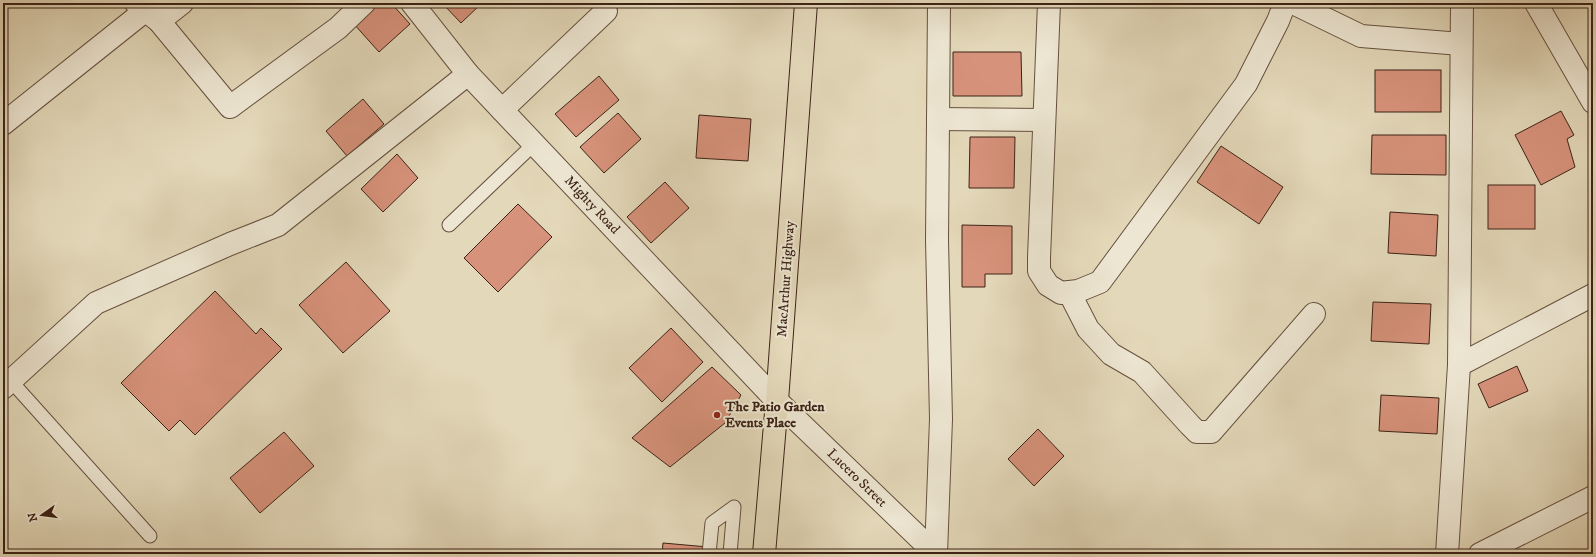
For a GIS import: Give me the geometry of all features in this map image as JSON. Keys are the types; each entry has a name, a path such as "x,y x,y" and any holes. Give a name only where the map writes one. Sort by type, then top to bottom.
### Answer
{"highway":[{"name":"MacArthur Highway","path":"764,554 777,401 806,3"}],"street":[{"path":"3,124 147,11 182,3"},
{"path":"147,11 230,108 338,28 364,3"},
{"name":"Mighty Road","path":"412,3 468,74 777,401"},
{"path":"936,554 941,419 937,240 939,3"},
{"path":"1049,3 1039,271 1048,285 1061,293 1078,291 1100,282 1246,84 1278,21 1285,3"},
{"path":"1293,3 1361,36 1461,44"},
{"path":"1447,554 1459,365 1462,3"},
{"path":"1536,3 1593,102"},
{"path":"502,110 606,11"},
{"path":"7,384 96,303 230,244 278,225 468,74"},
{"path":"938,119 1044,120"},
{"path":"1069,292 1088,329 1097,339 1111,354 1142,372 1197,432 1211,432 1314,314"},
{"path":"1459,365 1593,295"},
{"name":"Lucero Street","path":"777,401 936,554"},
{"path":"1480,554 1593,497"}],"lane":[{"path":"449,224 534,144"},
{"path":"7,384 150,536"},
{"path":"709,554 712,523 734,507 730,554"}],"building":[{"path":"375,3 391,3 410,24 379,52 353,23"},
{"path":"442,3 482,3 461,23"},
{"path":"953,52 1021,52 1022,96 953,96"},
{"path":"1375,70 1441,70 1441,112 1375,112"},
{"path":"599,76 619,100 576,137 555,114"},
{"path":"363,99 384,124 347,156 326,131"},
{"path":"1561,111 1574,135 1567,139 1575,167 1541,185 1515,135"},
{"path":"618,113 641,139 604,173 580,147"},
{"path":"699,115 751,119 748,161 696,158"},
{"path":"1372,135 1446,135 1446,175 1371,174"},
{"path":"970,137 1015,137 1014,188 969,188"},
{"path":"1221,146 1283,187 1259,224 1197,182"},
{"path":"397,154 418,178 383,212 361,189"},
{"path":"665,182 689,208 651,243 627,217"},
{"path":"1488,185 1535,185 1535,229 1488,229"},
{"path":"518,204 552,237 498,292 464,258"},
{"path":"1390,212 1438,215 1436,256 1388,253"},
{"path":"962,225 1012,226 1012,274 985,274 985,287 962,287"},
{"path":"346,262 390,311 343,353 299,305"},
{"path":"215,291 256,334 261,328 282,349 195,435 180,420 169,431 121,383"},
{"path":"1373,302 1431,304 1429,344 1371,341"},
{"path":"671,328 703,362 662,402 629,368"},
{"path":"1517,366 1528,391 1489,408 1478,384"},
{"path":"712,367 741,395 725,423 670,467 632,438"},
{"path":"1381,395 1439,398 1437,434 1379,431"},
{"path":"1038,429 1064,456 1034,486 1008,459"},
{"path":"284,432 314,466 260,513 230,478"},
{"path":"663,543 708,547 707,554 662,554"}],"place":[{"name":"The Patio Garden Events Place","path":"717,415"}]}
